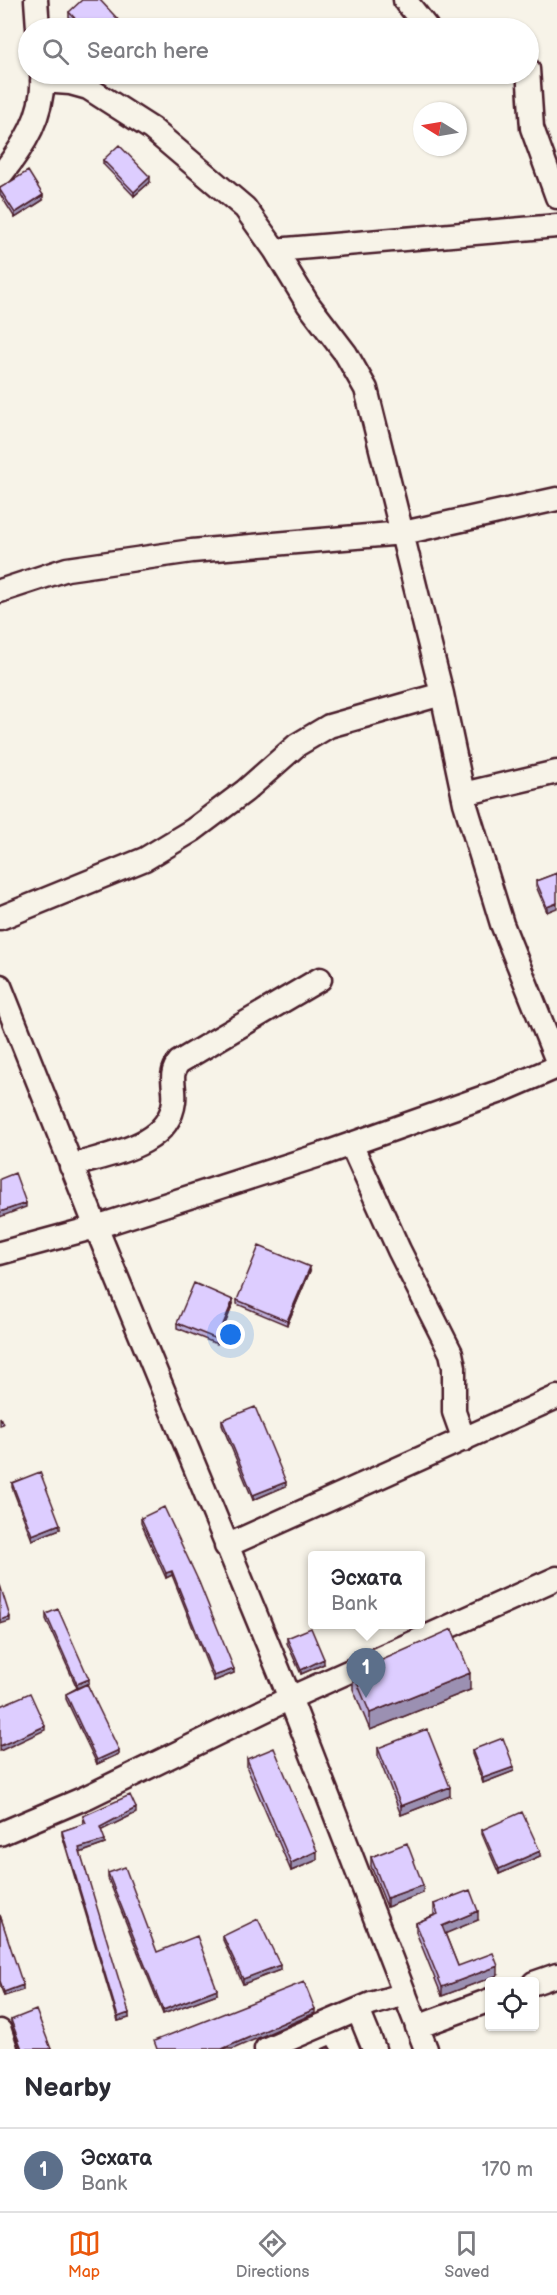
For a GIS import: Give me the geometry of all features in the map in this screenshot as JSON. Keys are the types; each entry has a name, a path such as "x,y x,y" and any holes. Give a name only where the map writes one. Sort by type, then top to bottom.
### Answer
{"street":[{"path":"36,0 37,18"},
{"path":"405,0 419,18"},
{"path":"0,176 19,152 38,114 41,84"},
{"path":"74,84 88,88 152,129 245,208 309,304 346,354 366,389 442,693 463,794 502,924 557,1061"},
{"path":"529,84 532,128 557,197"},
{"path":"275,250 557,226"},
{"path":"0,591 66,568 192,551 403,533 557,499"},
{"path":"0,918 145,859 201,824 245,791 297,745 329,726 442,693"},
{"path":"463,794 557,772"},
{"path":"71,1166 127,1148 156,1135 171,1118 174,1098 172,1079 174,1068 179,1062 320,979"},
{"path":"0,986 226,1546 291,1698 426,2049"},
{"path":"0,1253 96,1227 351,1144 501,1090 557,1067"},
{"path":"351,1144 399,1250 451,1353 454,1367 454,1412 464,1440"},
{"path":"226,1546 557,1397"},
{"path":"0,1834 87,1797 291,1698 557,1578"},
{"path":"539,1981 557,1975"},
{"path":"266,2049 358,2010 405,1994"},
{"path":"417,2027 485,2002"},
{"path":"358,2010 374,2049"},
{"path":"0,2031 6,2049"}],"building":[{"path":"82,0 100,0 117,18 75,18 69,12"},
{"path":"119,145 150,177 134,192 103,160"},
{"path":"28,171 43,195 15,213 0,188"},
{"path":"557,873 557,903 547,907 536,881"},
{"path":"15,1173 26,1203 0,1212 0,1179"},
{"path":"259,1246 310,1267 287,1321 237,1300"},
{"path":"194,1283 233,1300 217,1339 177,1323"},
{"path":"255,1407 286,1482 253,1495 222,1420"},
{"path":"40,1472 60,1524 32,1535 12,1483"},
{"path":"164,1507 199,1582 234,1669 214,1676 172,1571 166,1573 141,1518"},
{"path":"0,1585 10,1617 0,1620"},
{"path":"58,1609 89,1679 77,1684 46,1614"},
{"path":"311,1629 324,1659 301,1670 287,1638"},
{"path":"452,1629 470,1673 370,1713 353,1673"},
{"path":"87,1684 119,1750 97,1760 66,1694"},
{"path":"30,1693 45,1726 0,1746 0,1706"},
{"path":"427,1729 450,1787 401,1806 378,1748"},
{"path":"503,1738 514,1767 483,1778 472,1750"},
{"path":"274,1748 317,1851 291,1863 247,1759"},
{"path":"130,1795 136,1808 100,1827 105,1840 79,1848 129,2013 118,2017 62,1831 86,1823 83,1816"},
{"path":"522,1812 540,1851 499,1869 482,1830"},
{"path":"407,1843 423,1885 387,1898 371,1857"},
{"path":"125,1867 157,1952 197,1936 217,1989 163,2010 108,1873"},
{"path":"470,1890 478,1911 442,1926 458,1966 493,1953 498,1966 442,1987 416,1923 438,1914 434,1904"},
{"path":"0,1915 23,1985 4,1992 0,1981"},
{"path":"258,1919 280,1965 243,1979 223,1936"},
{"path":"304,1982 315,2009 222,2049 157,2049 154,2041"},
{"path":"36,2010 51,2049 22,2049 11,2020"}],"place":[{"name":"Эсхата","path":"366,1698"}]}
